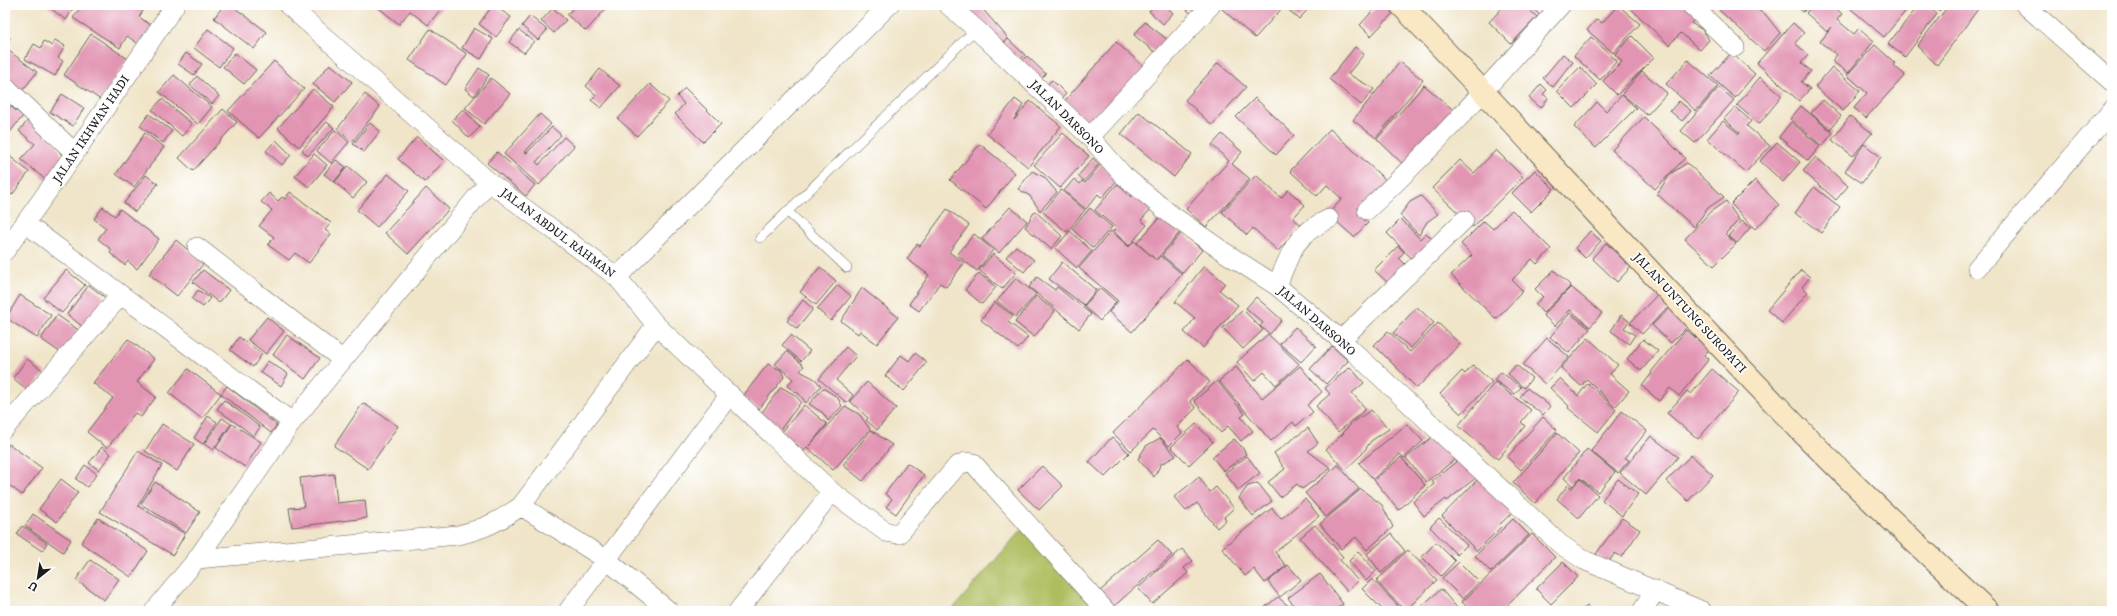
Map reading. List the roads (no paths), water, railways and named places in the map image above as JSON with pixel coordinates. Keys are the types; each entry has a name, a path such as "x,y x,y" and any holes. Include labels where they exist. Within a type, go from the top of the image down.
{"main road":[{"name":"JALAN UNTUNG SUROPATI","path":"1401,5 1484,91 1777,407 1834,465 1988,611"}],"street":[{"name":"JALAN IKHWAN HADI","path":"5,251 26,224 175,5"},
{"name":"JALAN ABDUL RAHMAN","path":"288,5 490,182 617,277 656,325 832,492 886,532 899,534 957,466 966,462 973,463 1106,611"},
{"path":"617,277 889,5"},
{"name":"JALAN DARSONO","path":"948,5 976,29 1090,137 1123,175 1170,214 1224,252 1277,286 1341,340 1560,544 1584,560 1702,611"},
{"path":"1090,137 1211,5"},
{"path":"1367,210 1404,176 1484,91 1561,5"},
{"path":"1691,5 1734,47"},
{"path":"2025,5 2112,82"},
{"path":"5,86 75,153"},
{"path":"1977,268 2112,110"},
{"path":"154,611 197,559 292,422 490,182"},
{"path":"1277,286 1293,246 1310,228 1329,218"},
{"path":"1341,340 1464,220"},
{"path":"26,224 292,422"},
{"path":"197,247 343,360"},
{"path":"5,428 121,295"},
{"path":"197,559 458,534 481,530 503,519 521,506 656,325"},
{"path":"568,611 730,394"},
{"path":"738,611 832,492"},
{"path":"521,506 607,560 669,611"},
{"path":"1642,611 1656,590"}],"lane":[{"path":"760,238 976,29"},
{"path":"787,211 847,268"}]}
